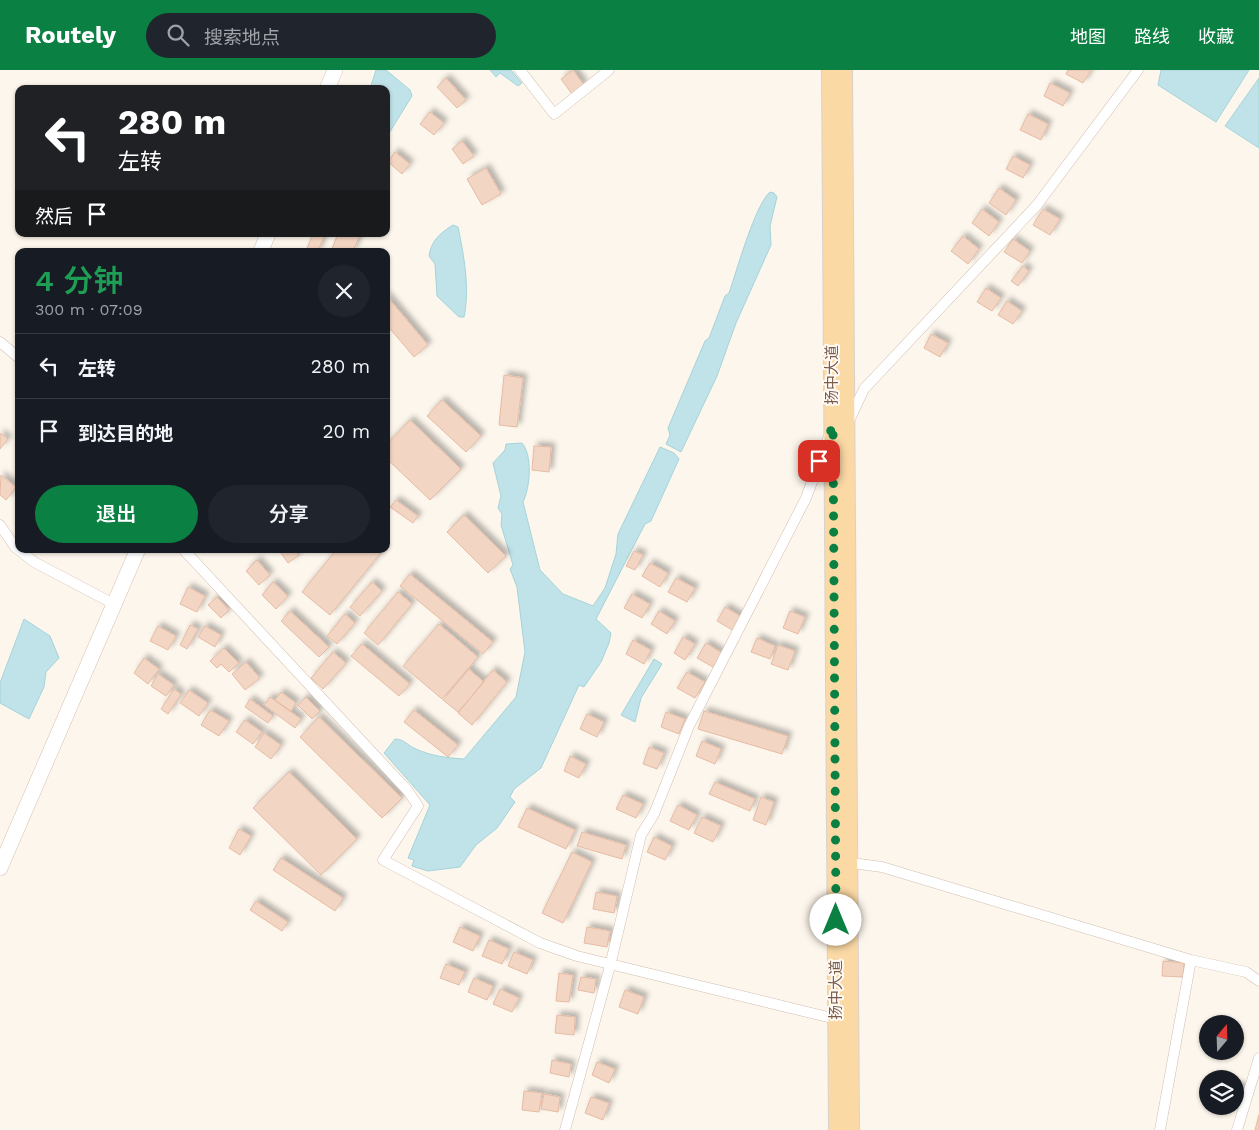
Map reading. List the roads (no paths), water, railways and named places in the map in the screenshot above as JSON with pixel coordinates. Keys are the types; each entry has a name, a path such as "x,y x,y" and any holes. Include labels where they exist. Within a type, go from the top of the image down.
{"main road":[{"path":"329,85 335,70"},
{"name":"扬中大道","path":"830,70 840,425"},
{"name":"扬中大道","path":"837,1130 843,1020 840,425 844,70"},
{"path":"0,868 136,553"},
{"name":"扬中大道","path":"843,1020 851,1130"}],"street":[{"path":"520,70 554,114 609,70"},
{"path":"565,1130 610,966 640,835 654,814 689,726 806,498 840,425 864,389 1036,205 1138,70"},
{"path":"0,342 15,355"},
{"path":"0,525 15,547"},
{"path":"23,553 34,562 114,604"},
{"path":"188,553 418,806 383,860 540,942 610,966 843,1020"},
{"path":"842,862 882,866 1191,960 1246,972 1259,981"},
{"path":"1160,1130 1191,960"},
{"path":"1237,1130 1259,1058"}],"water":[{"path":"376,70 386,70 410,90 412,96 390,132 390,85 371,85"},
{"path":"490,70 511,70 522,83 518,86 500,73 496,77"},
{"path":"1161,70 1249,70 1216,122 1158,85"},
{"path":"1259,78 1259,148 1225,126"},
{"path":"770,192 774,193 777,197 770,226 771,245 736,323 717,376 681,452 666,444 670,435 668,428 705,341 709,338 725,296 729,293 758,210"},
{"path":"453,225 458,227 466,272 466,306 464,317 459,317 437,296 435,264 429,256 437,238"},
{"path":"522,443 528,456 529,464 529,481 523,502 540,570 563,594 593,606 605,588 616,554 618,534 660,447 674,453 679,459 651,521 645,524 596,619 611,633 601,662 584,687 579,685 541,768 514,789 510,797 515,802 497,828 476,845 460,867 428,871 412,866 414,860 408,858 430,805 384,753 395,739 428,753 464,759 516,697 525,652 517,587 510,569 513,565 501,525 502,514 498,508 501,496 493,463 505,450 506,444"},
{"path":"24,619 50,636 59,658 46,672 44,687 29,719 0,703 0,683"},
{"path":"654,659 662,664 641,698 635,722 621,715"}]}
